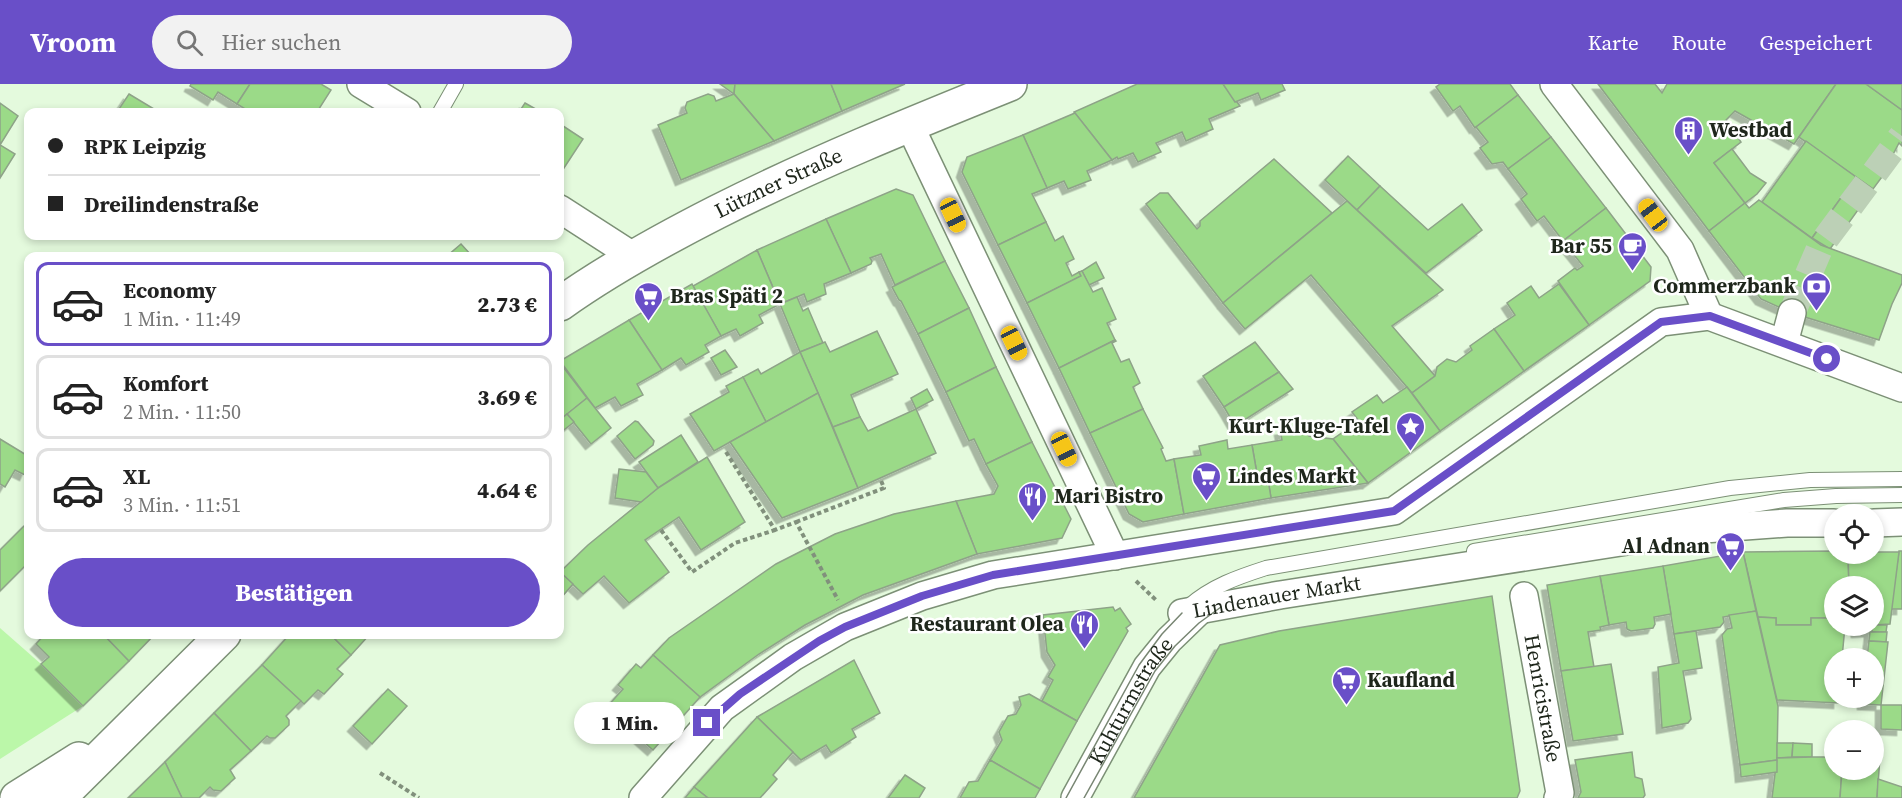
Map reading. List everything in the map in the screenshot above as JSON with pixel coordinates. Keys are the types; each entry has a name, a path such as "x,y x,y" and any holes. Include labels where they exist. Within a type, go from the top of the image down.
{"main road":[{"name":"Lützner Straße","path":"564,301 633,256 760,191 909,124 1010,84"},
{"path":"59,798 219,639"},
{"path":"17,798 139,721"}],"street":[{"path":"361,84 400,108"},
{"path":"1554,84 1680,250 1710,316"},
{"path":"909,124 1115,556"},
{"path":"564,212 633,256"},
{"path":"1784,343 1792,313"},
{"path":"643,798 722,708 793,657 851,624 922,596 993,575 1394,511 1661,322 1710,316 1902,388"},
{"path":"1884,522 1902,522"},
{"name":"Lindenauer Markt","path":"1201,610 1280,595 1704,528 1824,523"},
{"name":"Henricistraße","path":"1524,596 1560,793 1558,798"},
{"name":"Kuhturmstraße","path":"1075,798 1147,667 1169,640 1201,610"}],"lane":[{"path":"442,108 456,84"},
{"path":"1201,610 1212,590 1230,580 1266,568 1730,488 1810,480 1902,479"},
{"path":"1201,610 1277,585 1732,507 1797,499 1902,495"}],"path":[{"path":"726,452 775,530"},
{"path":"661,530 692,572 735,543 884,488 880,478"},
{"path":"796,522 851,624"},
{"name":"Lindenauer Markt","path":"1115,556 1132,578 1161,604 1201,610"},
{"path":"380,773 419,798"}],"green space":[{"path":"0,628 41,664 83,706 0,759"}],"building":[{"path":"191,84 250,84 237,104 218,92 213,100 190,86"},
{"path":"250,84 321,84 331,90 320,108 244,108 237,104"},
{"path":"720,84 735,84 734,94"},
{"path":"735,84 831,84 842,111 774,141 734,94"},
{"path":"831,84 905,84 842,111"},
{"path":"1137,84 1223,84 1240,106 1209,119 1213,129 1186,141 1182,132 1156,143 1161,152 1138,162 1133,153 1112,160 1074,112"},
{"path":"1223,84 1282,84 1285,90 1261,100 1258,93 1235,102"},
{"path":"1440,84 1510,84 1518,95 1475,128 1460,106 1453,111 1436,87"},
{"name":"Westbad","path":"1598,84 1655,84 1662,93 1667,84 1836,84 1794,144 1735,111 1726,120 1741,142 1714,163 1745,203 1709,231"},
{"path":"1836,84 1866,84 1902,110 1902,146 1899,143 1888,164 1890,166 1873,189 1799,137"},
{"path":"1866,84 1902,84 1902,110"},
{"path":"129,94 152,108 120,108"},
{"path":"708,94 714,96 716,101 734,94 774,141 681,180 658,125 687,113 685,108 687,102"},
{"path":"1518,95 1551,137 1508,169 1503,162 1492,164 1480,148 1488,142 1476,127"},
{"path":"0,103 18,116 0,145"},
{"path":"525,103 534,108 522,108"},
{"path":"1075,113 1112,160 1087,171 1091,180 1068,189 1064,181 1047,188 1023,135"},
{"path":"564,127 583,139 564,168"},
{"path":"1023,135 1047,188 1032,194 1046,222 998,245 962,172 967,157"},
{"path":"1551,137 1606,208 1563,241 1544,216 1537,221 1521,199 1527,194 1508,169"},
{"path":"1806,141 1856,177 1812,238 1762,202"},
{"path":"0,145 15,154 0,178"},
{"path":"1732,149 1750,173 1766,183 1745,203 1714,163"},
{"path":"1348,156 1380,186 1357,210 1325,180"},
{"path":"1274,159 1332,213 1223,303 1146,204 1160,193 1168,193 1197,229 1200,221"},
{"path":"1856,177 1873,189 1830,249 1812,238"},
{"path":"1380,186 1428,230 1462,204 1482,230 1426,273 1357,210"},
{"path":"896,189 913,195 945,261 895,285 881,254 870,258 871,264 851,273 826,219"},
{"path":"1759,200 1821,245 1902,275 1902,283 1879,340 1792,313 1761,299 1709,231 1745,203 1749,208"},
{"path":"1347,201 1443,290 1392,326 1435,376 1412,393 1311,275 1245,329 1223,303"},
{"path":"1606,208 1651,267 1650,281 1589,325 1558,281 1575,268 1577,270 1583,266 1563,241"},
{"path":"826,219 851,273 824,284 826,294 807,302 804,294 780,304 757,250"},
{"path":"1046,222 1055,241 1063,236 1074,259 1066,263 1072,276 1079,272 1081,276 1027,303 998,245"},
{"path":"461,244 468,252 452,252"},
{"path":"757,250 780,304 759,315 763,323 740,336 736,329 721,336 693,286"},
{"path":"945,261 969,308 918,334 892,287"},
{"path":"1096,262 1104,278 1089,285 1082,271"},
{"path":"1082,271 1093,292 1102,288 1116,319 1107,323 1115,340 1059,368 1027,303 1081,276 1079,272"},
{"path":"692,284 721,336 705,345 709,352 686,365 681,358 662,370 629,320"},
{"path":"1559,284 1589,325 1524,371 1494,329 1515,315 1507,303 1531,286 1539,298"},
{"path":"797,297 803,311 808,308 823,343 800,352 780,304"},
{"path":"969,308 996,367 946,392 918,334"},
{"path":"629,320 662,370 637,384 643,395 621,406 615,397 595,408 564,366 564,359"},
{"path":"1494,329 1524,371 1440,431 1412,393 1435,376 1437,367 1447,359 1456,362 1472,350 1470,346"},
{"path":"877,331 898,374 851,395 860,417 833,427 800,352 825,342 830,352"},
{"path":"1115,340 1112,343 1121,362 1129,359 1140,383 1133,387 1143,409 1090,433 1059,368"},
{"path":"1255,342 1279,372 1224,407 1203,376"},
{"path":"725,350 737,367 721,375 711,358"},
{"path":"800,352 818,393 766,422 743,377 758,369 761,374"},
{"path":"996,367 1032,442 986,464 974,439 969,441 946,392"},
{"path":"564,368 587,398 564,417"},
{"path":"1279,372 1293,389 1235,426 1224,407"},
{"path":"743,377 766,422 714,451 690,414 729,392 726,386"},
{"path":"1407,387 1440,431 1368,483 1333,439 1359,421 1352,412 1377,395 1383,403"},
{"path":"927,389 933,400 916,409 911,398"},
{"path":"818,393 858,488 782,518 730,442"},
{"path":"587,398 611,428 591,444 567,414"},
{"path":"916,409 936,453 858,488 833,427 860,417 868,431"},
{"path":"1143,409 1163,448 1161,449 1166,461 1174,459 1184,514 1143,522 1129,514 1090,433"},
{"path":"567,414 574,422 564,430 564,417"},
{"path":"635,421 654,441 653,445 635,459 617,436"},
{"path":"1307,425 1309,436 1333,439 1368,483 1271,498 1267,473 1257,474 1252,445 1282,440 1280,430"},
{"path":"681,435 698,462 658,488 639,462"},
{"path":"0,439 24,454 24,474 15,470 5,487 0,484"},
{"path":"1227,440 1228,449 1252,445 1257,474 1267,473 1271,498 1184,514 1174,459 1201,455 1199,446"},
{"path":"1032,442 1071,519 1062,538 977,554 956,501 994,494 998,486 986,464"},
{"path":"707,457 745,522 701,550 679,517 645,540 669,572 629,603 604,576 583,594 564,576 564,568 588,545 658,488"},
{"path":"619,469 646,472 658,488 641,502 615,498"},
{"path":"956,501 977,554 863,595 805,625 759,654 700,697 653,655 669,638 776,564 835,534 894,514"},
{"path":"24,526 24,567 0,591 0,550"},
{"path":"1824,551 1824,564 1848,564 1849,576 1824,576 1824,618 1811,618 1811,625 1776,625 1776,618 1758,617 1743,552"},
{"path":"1899,551 1902,551 1902,609 1891,609"},
{"path":"1743,552 1756,611 1723,617 1724,622 1720,627 1674,634 1663,566"},
{"path":"1884,552 1899,552 1890,624 1884,624 1884,576 1849,576 1848,564 1884,564"},
{"path":"1663,566 1671,614 1654,617 1653,628 1631,631 1627,629 1626,622 1609,625 1600,576"},
{"path":"564,576 573,584 564,594"},
{"path":"1600,576 1609,625 1600,627 1601,630 1588,632 1594,667 1561,671 1547,585"},
{"name":"Kaufland","path":"1492,596 1520,791 1517,798 1134,798 1220,645 1279,631"},
{"path":"1113,607 1115,611 1120,608 1131,624 1126,628 1128,631 1077,721 1042,701 1053,680 1048,677 1055,665 1047,652 1043,615"},
{"path":"1756,611 1778,706 1777,760 1740,765 1722,635 1727,629 1732,628 1729,615"},
{"path":"1758,617 1776,618 1776,625 1811,625 1811,618 1824,618 1824,636 1844,636 1843,648 1824,648 1824,702 1777,700"},
{"path":"1696,631 1702,668 1683,671 1691,719 1688,723 1662,728 1658,667 1679,663 1674,634"},
{"path":"1884,632 1887,632 1886,642 1869,641 1870,636 1884,636"},
{"path":"40,639 108,639 129,661 83,706 41,664 49,657 36,644"},
{"path":"108,639 150,639 129,661"},
{"path":"285,639 335,639 351,655 337,669 343,674 324,694 318,690 304,704 262,665"},
{"path":"335,639 365,639 351,655"},
{"path":"1869,641 1888,642 1884,678 1884,648 1868,648"},
{"path":"653,655 700,697 653,750 606,708 623,689 618,685 636,664 641,668"},
{"path":"854,660 880,713 852,729 856,737 831,753 826,745 801,760 757,717"},
{"path":"1611,664 1623,734 1573,741 1561,671"},
{"path":"262,665 301,701 286,716 289,725 275,738 267,736 251,751 214,713"},
{"path":"388,689 407,706 372,744 353,726"},
{"path":"1029,694 1077,721 1040,789 990,760 1002,740 999,732 1008,716 1016,714 1021,705 1019,697"},
{"path":"1884,705 1902,705 1902,730 1884,729 1884,720 1881,720 1881,708 1884,708"},
{"path":"214,713 251,751 230,770 235,778 221,791 210,787 199,798 182,798 165,762"},
{"path":"757,717 793,752 773,775 777,779 760,798 708,798 694,787"},
{"path":"1777,743 1793,743 1792,757 1777,758"},
{"path":"1793,743 1812,744 1812,757 1792,757"},
{"path":"1632,752 1635,777 1642,779 1645,795 1643,798 1578,798 1581,792 1575,760"},
{"path":"1824,757 1824,780 1841,780 1840,798 1772,798 1777,758"},
{"path":"990,760 1040,789 1035,798 960,798 969,782 978,781"},
{"path":"1777,760 1777,772 1741,777 1740,765"},
{"path":"165,762 182,798 128,798"},
{"path":"905,775 925,788 919,798 888,798"},
{"path":"1841,780 1878,780 1877,798 1840,798"},
{"path":"1878,780 1902,787 1902,798 1877,798"},
{"path":"694,787 708,798 685,798"}],"tunnel":[{"path":"1792,313 1821,245 1902,136"}],"tram line":[{"path":"1084,798 1155,671 1175,646 1199,623 1221,607"},
{"path":"1066,798 1139,665 1162,634 1182,613"}],"place":[{"name":"Westbad","path":"1688,156"},
{"name":"Bar 55","path":"1633,272"},
{"name":"Commerzbank","path":"1817,312"},
{"name":"Bras Späti 2","path":"649,322"},
{"name":"Kurt-Kluge-Tafel","path":"1410,452"},
{"name":"Lindes Markt","path":"1207,502"},
{"name":"Mari Bistro","path":"1033,522"},
{"name":"Al Adnan","path":"1731,572"},
{"name":"Restaurant Olea","path":"1085,650"},
{"name":"Kaufland","path":"1346,706"}],"route":[{"path":"707,723 740,694 819,641 885,609 922,596 993,575 1394,511 1661,322 1710,316 1827,359"}]}
